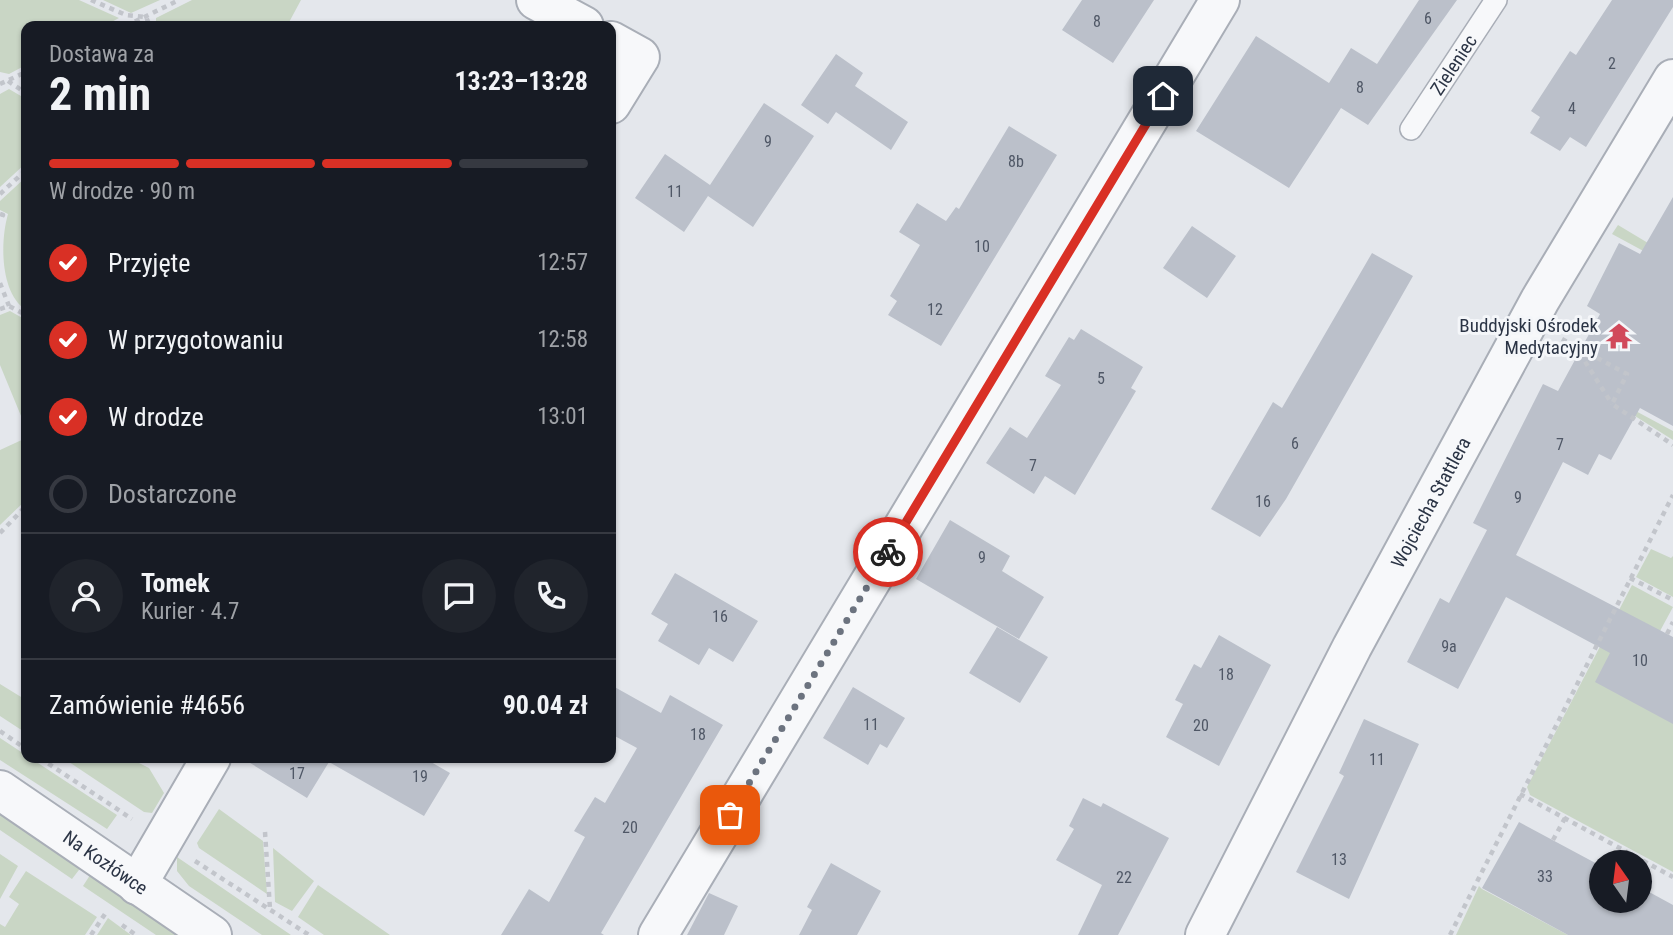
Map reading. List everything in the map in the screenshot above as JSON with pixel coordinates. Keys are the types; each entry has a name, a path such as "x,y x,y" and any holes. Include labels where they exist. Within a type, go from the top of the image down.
{"street":[{"path":"536,0 575,21"},
{"path":"658,935 1220,0"},
{"path":"616,44 640,57 616,96"},
{"name":"Wojciecha Stattlera","path":"1205,935 1352,647 1529,321 1673,79"},
{"path":"136,885 208,763"},
{"name":"Na Kozłówce","path":"0,790 212,935"}],"lane":[{"name":"Zieleniec","path":"1410,129 1496,0"}],"path":[{"path":"91,0 126,16 146,17"},
{"path":"137,21 177,1"},
{"path":"146,17 148,21"},
{"path":"0,84 21,74"},
{"path":"8,81 21,90"},
{"path":"0,194 21,175"},
{"path":"0,214 3,215 0,220"},
{"path":"0,283 9,306 21,312"},
{"path":"0,309 9,306"},
{"path":"1529,321 1627,373 1612,404"},
{"path":"1588,353 1584,360 1612,404 1673,445"},
{"path":"1451,935 1520,793 1673,495"},
{"path":"0,533 21,511"},
{"path":"1630,578 1673,600"},
{"path":"1667,634 1673,622"},
{"path":"0,731 21,746"},
{"path":"1520,793 1623,850"},
{"path":"1553,840 1565,818"},
{"path":"265,832 270,910"},
{"path":"1652,866 1673,877"},
{"path":"90,935 105,914"}],"green space":[{"path":"0,0 79,0 119,18 113,21 21,21 21,68 9,74 0,72"},
{"path":"103,0 160,0 131,13"},
{"path":"192,0 301,0 290,21 156,21 156,18"},
{"path":"9,89 21,96 21,168 0,187 0,94"},
{"path":"21,182 21,306 11,292 4,266 5,225 8,214 0,210 0,201"},
{"path":"1618,225 1673,258 1673,267 1612,234"},
{"path":"10,311 21,317 21,416 0,365 0,315"},
{"path":"1617,401 1673,431 1673,440 1616,404"},
{"path":"21,440 21,505 0,525 0,450"},
{"path":"1651,549 1671,558 1673,556 1673,597 1636,577"},
{"path":"1632,585 1673,607 1660,631 1673,724 1673,872 1652,861 1652,850 1632,850 1530,795 1527,787"},
{"path":"0,684 21,697 21,730 0,716"},
{"path":"0,738 21,752 21,763 38,763 117,815 107,829 0,760"},
{"path":"70,763 139,763 149,768 164,793 152,813 144,812"},
{"path":"219,809 263,841 267,894 199,848 197,843"},
{"path":"0,810 82,866 72,879 0,830"},
{"path":"273,848 314,881 292,911 275,902"},
{"path":"0,854 18,866 0,899"},
{"path":"177,857 291,935 262,935 189,886 177,871"},
{"path":"26,871 97,917 85,935 0,935 0,924 5,927 19,904 9,897"},
{"path":"92,872 182,935 156,935 83,886"},
{"path":"318,885 390,935 324,935 298,917"},
{"path":"1479,886 1482,889 1568,935 1456,935"},
{"path":"108,918 131,935 97,935"}],"building":[{"path":"1082,0 1154,0 1113,63 1062,30"},
{"path":"1419,0 1457,0 1368,125 1341,108 1289,188 1196,131 1256,36 1329,83 1351,48 1377,64"},
{"path":"1612,0 1673,0 1673,7 1586,147 1570,137 1560,151 1530,133 1540,117 1531,111 1570,51 1576,55"},
{"path":"836,54 863,73 855,86 908,122 891,150 836,112 828,124 801,105"},
{"path":"764,103 814,136 753,227 708,196 684,232 635,198 665,154 710,185"},
{"path":"1009,126 1057,155 941,346 888,315 897,301 890,296 920,245 899,232 917,203 946,221 956,207 959,209"},
{"path":"1673,197 1673,426 1640,408 1611,460 1599,454 1588,475 1563,462 1516,555 1673,637 1673,724 1595,682 1610,653 1506,597 1458,689 1407,662 1440,598 1449,603 1487,530 1473,523 1543,384 1558,391 1600,314 1587,306 1619,243 1640,254"},
{"path":"1192,226 1236,256 1207,298 1163,268"},
{"path":"1372,253 1413,276 1286,499 1260,537 1211,509 1273,402 1282,408"},
{"path":"1081,329 1143,367 1131,388 1136,391 1075,495 1045,476 1034,494 986,463 1010,427 1027,438 1061,385 1045,376 1069,337 1074,340"},
{"path":"950,520 1010,556 1002,571 1044,597 1019,639 916,579"},
{"path":"675,573 758,621 733,662 709,648 699,665 658,641 668,624 651,614"},
{"path":"997,627 1048,657 1020,703 969,673"},
{"path":"1219,635 1271,665 1219,766 1166,737 1183,704 1175,700 1194,664 1201,668"},
{"path":"853,687 905,718 887,748 880,744 868,765 823,738"},
{"path":"616,688 661,713 670,695 723,725 601,933 604,935 501,935 529,889 549,902 585,837 574,831 595,797 605,803 637,748 616,737"},
{"path":"1364,719 1419,744 1349,899 1296,872 1344,776 1339,773"},
{"path":"250,763 328,763 307,798"},
{"path":"331,763 433,763 450,773 424,816"},
{"path":"1083,798 1101,807 1103,803 1169,838 1118,935 1078,935 1102,885 1056,860 1074,829 1069,826"},
{"path":"1519,822 1589,860 1589,914 1652,914 1652,894 1673,905 1673,935 1568,935 1482,888"},
{"path":"831,863 881,891 857,935 799,935 812,910 807,907"},
{"path":"709,893 738,906 724,935 687,935"}],"way so far":[{"path":"730,815 888,552"}],"place":[{"name":"Buddyjski Ośrodek Medytacyjny","path":"1619,336"}],"route":[{"path":"888,552 1163,96"}]}
